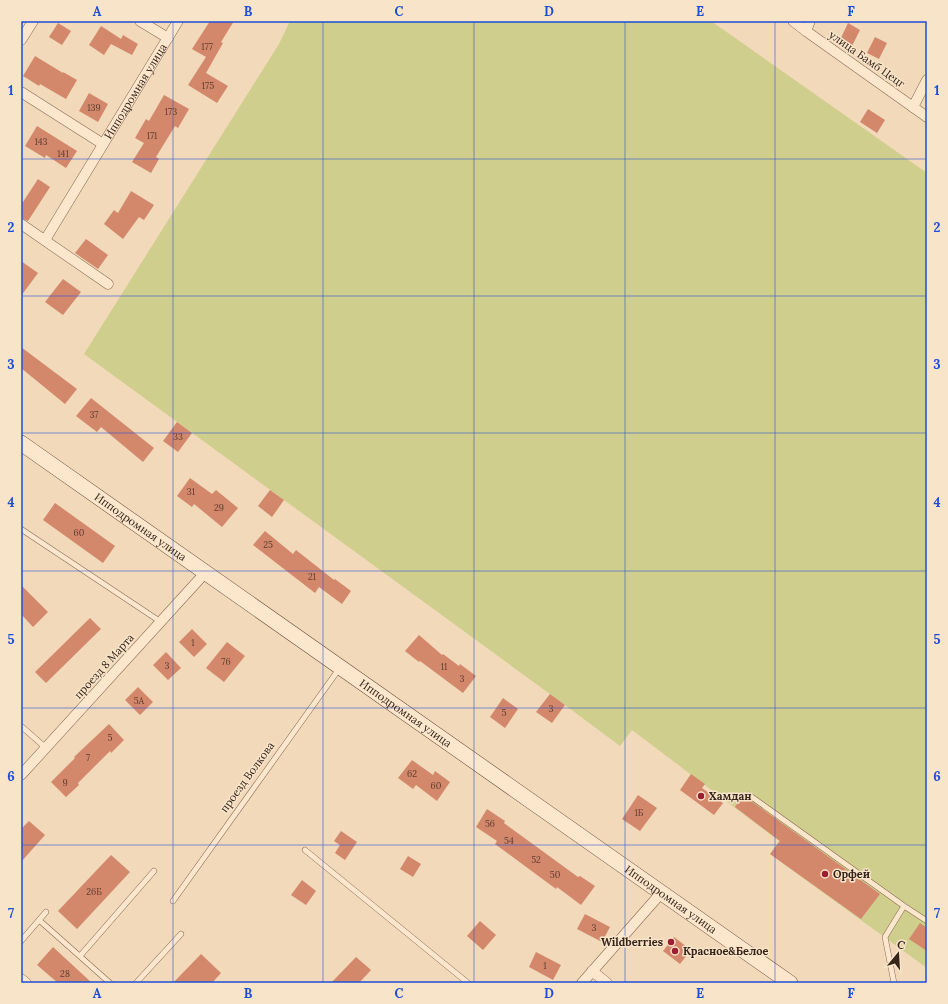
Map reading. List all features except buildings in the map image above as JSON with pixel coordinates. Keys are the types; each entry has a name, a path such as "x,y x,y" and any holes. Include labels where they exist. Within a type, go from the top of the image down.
{"main road":[{"name":"Ипподромная улица","path":"21,443 790,983"}],"street":[{"path":"21,40 33,21"},
{"name":"Ипподромная улица","path":"140,21 168,38"},
{"name":"Ипподромная улица","path":"45,240 178,21"},
{"name":"улица Бамб Цецг","path":"793,21 927,117"},
{"path":"806,31 810,21"},
{"path":"913,107 927,80"},
{"name":"Ипподромная улица","path":"21,92 103,144"},
{"path":"21,224 108,284"},
{"name":"проезд 8 Марта","path":"21,775 205,573"},
{"path":"582,983 662,892"},
{"path":"592,971 607,983"},
{"path":"21,979 26,983"}],"lane":[{"path":"21,529 161,622"},
{"name":"проезд Волкова","path":"173,901 340,668"},
{"path":"21,726 46,748"},
{"path":"749,795 927,921"},
{"path":"305,850 468,983"},
{"path":"80,956 154,871"},
{"path":"894,983 885,937 904,906"},
{"path":"21,941 46,912"},
{"path":"39,920 110,983"},
{"path":"136,983 181,934"}],"shaded area":[{"path":"290,21 711,21 927,173 927,968 770,854 779,841 632,730 620,746 84,354 279,44"}],"place":[{"name":"Хамдан","path":"701,796"},
{"name":"Орфей","path":"825,874"},
{"name":"Wildberries","path":"671,942"},
{"name":"Красное&Белое","path":"675,951"}]}
